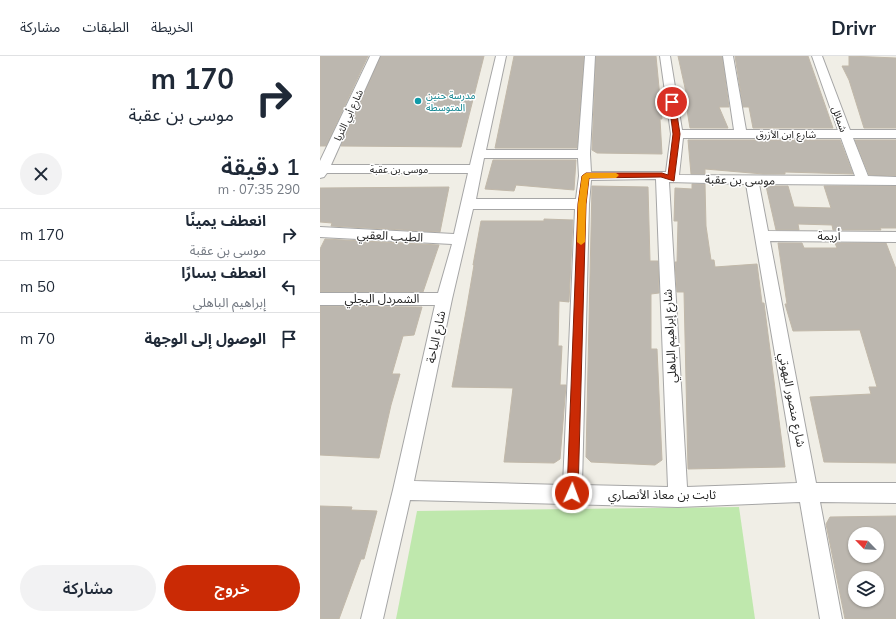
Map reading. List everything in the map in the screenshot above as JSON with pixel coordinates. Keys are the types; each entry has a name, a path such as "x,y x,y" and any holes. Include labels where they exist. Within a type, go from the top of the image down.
{"street":[{"name":"شارع أبي الثريا","path":"321,171 375,56"},
{"name":"شارع الباحة","path":"372,619 403,490 444,299 460,239 501,56"},
{"path":"572,493 582,204 586,176 584,154 590,56"},
{"name":"شارع إبراهيم الباهلي","path":"665,56 676,134 667,177 678,497"},
{"path":"728,56 741,134"},
{"name":"شمائل","path":"817,56 862,181"},
{"name":"شارع ابن الأزرق","path":"676,134 896,134"},
{"name":"موسى بن عقبة","path":"321,171 584,154"},
{"name":"موسى بن عقبة","path":"586,176 752,180 896,181"},
{"name":"شارع منصور البهوتي","path":"752,180 831,619"},
{"path":"467,204 582,204"},
{"name":"الطيب العقبي","path":"320,232 460,239"},
{"name":"أريمة","path":"762,236 896,237"},
{"name":"الشمردل البجلي","path":"320,299 444,299"},
{"name":"ثابت بن معاذ الأنصاري","path":"403,490 572,493 678,497 809,492 896,493"}],"green space":[{"path":"739,507 755,619 396,619 417,511"}],"building":[{"path":"320,56 368,56 326,146 320,146"},
{"name":"مدرسة حنين المتوسطة","path":"381,56 484,56 461,147 341,146"},
{"path":"514,56 584,56 577,148 495,148"},
{"path":"596,56 656,56 662,119 660,119 662,154 597,153 592,150"},
{"path":"678,56 722,56 729,107 719,107 728,128 690,128 687,110 687,97"},
{"path":"735,56 808,56 833,128 753,128 749,107 743,107"},
{"path":"849,56 896,58 896,128 864,128 849,80 842,66 849,66"},
{"path":"688,140 840,140 853,174 785,172 785,174 763,174 705,169 705,174 691,174"},
{"path":"855,140 896,140 896,176 869,175"},
{"path":"493,160 576,160 574,190 516,185 514,191 485,189"},
{"path":"692,184 705,184 706,226 711,260 714,260 715,267 757,264 762,303 764,303 785,467 688,469 684,292 677,292 675,262 677,262 678,221 674,221 675,188 692,189"},
{"path":"592,186 648,187 650,261 658,261 659,293 651,294 651,349 657,349 662,460 655,465 591,462 586,457"},
{"path":"766,186 788,186 794,207 831,208 824,186 896,186 896,228 880,228 881,230 833,230 832,225 798,224 799,230 776,230"},
{"path":"449,187 440,232 331,226 332,223 320,222 320,188"},
{"path":"544,219 573,220 569,302 559,301 558,346 562,346 560,385 566,385 560,459 554,463 504,462 513,388 452,387 481,221 544,221"},
{"path":"325,239 439,245 423,292 320,292 320,249"},
{"path":"778,243 802,243 804,248 837,248 835,243 886,243 896,269 896,463 824,462 810,397 871,394 869,387 877,387 860,330 793,331 785,304 787,304"},
{"path":"320,306 422,307 414,335 403,336 392,374 400,374 391,405 379,458 320,455"},
{"path":"320,506 352,507 351,510 377,511 364,559 361,559 339,619 320,619"},
{"path":"896,516 896,619 845,619 826,524 830,517"}],"slow traffic":[{"path":"581,242 582,204 586,176 616,175"}],"place":[{"name":"مدرسة حنين المتوسطة","path":"418,101"}],"route":[{"path":"572,493 582,204 586,176 662,175 672,179 676,134 672,102"}]}
